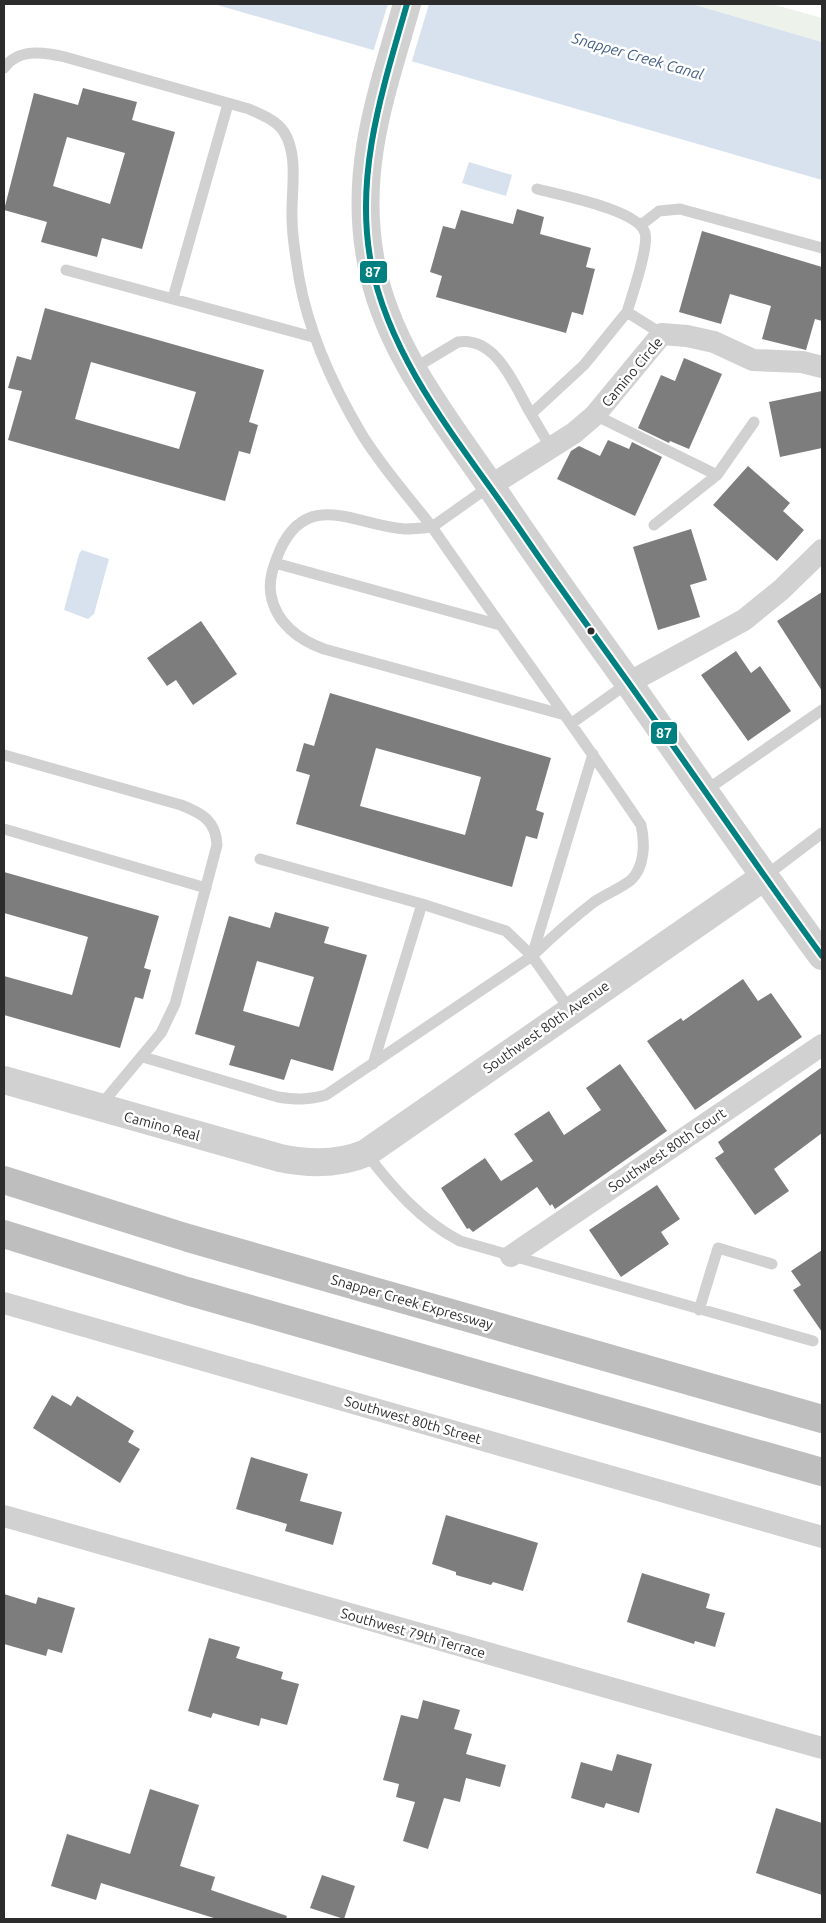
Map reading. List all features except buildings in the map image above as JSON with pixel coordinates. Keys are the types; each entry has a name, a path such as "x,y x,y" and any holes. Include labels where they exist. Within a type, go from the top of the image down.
{"highway":[{"name":"Snapper Creek Expressway","path":"4,1180 197,1240 822,1419"},
{"path":"4,1234 196,1294 822,1472"}],"street":[{"path":"407,4 368,152 364,185 366,231 371,263 381,302 395,336 413,369 535,553 703,792 822,956"},
{"name":"Camino Circle","path":"490,486 551,448 595,415 662,334 687,336 714,342 753,360 802,362 822,367"},
{"path":"628,683 744,620 781,590 822,550"},
{"name":"Southwest 80th Avenue","path":"323,1163 355,1158 366,1152 764,877"},
{"name":"Southwest 80th Court","path":"512,1256 822,1045"},
{"name":"Camino Real","path":"4,1080 280,1158 323,1163"},
{"name":"Southwest 80th Street","path":"4,1305 822,1537"},
{"name":"Southwest 79th Terrace","path":"4,1516 822,1748"}],"lane":[{"path":"4,68 22,54 49,53 266,116 283,131 289,143 292,156 292,219 305,308 313,337 362,434 432,527 593,754 641,825 644,838 639,866 631,880 595,902 557,932 532,956 326,1095 310,1100 296,1100 262,1093 143,1057"},
{"path":"173,298 228,104"},
{"path":"531,414 584,365 627,312 646,242 646,233 641,225 627,215 537,189"},
{"path":"641,225 659,211 680,209 822,248"},
{"path":"66,270 313,337"},
{"path":"627,312 662,334"},
{"path":"413,369 458,342 465,341 482,345 489,349 501,364 551,448"},
{"path":"595,415 717,475"},
{"path":"654,525 717,475 754,422"},
{"path":"490,486 432,527 404,529 345,516 318,516 304,520 287,537 275,563 270,580 272,602 279,618 308,643 568,719 628,683"},
{"path":"275,563 500,625"},
{"path":"703,792 822,710"},
{"path":"532,956 593,754"},
{"path":"4,755 181,805 206,817 217,834 217,845 175,1004 161,1032 143,1057 98,1108"},
{"path":"4,830 206,888"},
{"path":"764,877 822,833"},
{"path":"260,859 422,904 506,930 532,956 570,1010"},
{"path":"373,1064 422,904"},
{"path":"366,1152 405,1199 434,1227 460,1241 813,1341"},
{"path":"699,1310 718,1248 772,1264"}],"shaded area":[{"path":"692,4 772,4 822,18 822,42"}],"water":[{"name":"Snapper Creek Canal","path":"214,4 692,4 822,42 822,180"},
{"path":"469,162 512,175 506,196 462,183"},
{"path":"82,550 109,559 94,614 88,619 64,610 79,554"}],"pier":[{"path":"388,4 429,4 411,64 373,52"}],"transit line":[{"name":"87","path":"407,4 381,99 369,164 366,197 371,263 381,300 395,337 433,405 455,438 822,956"}]}
